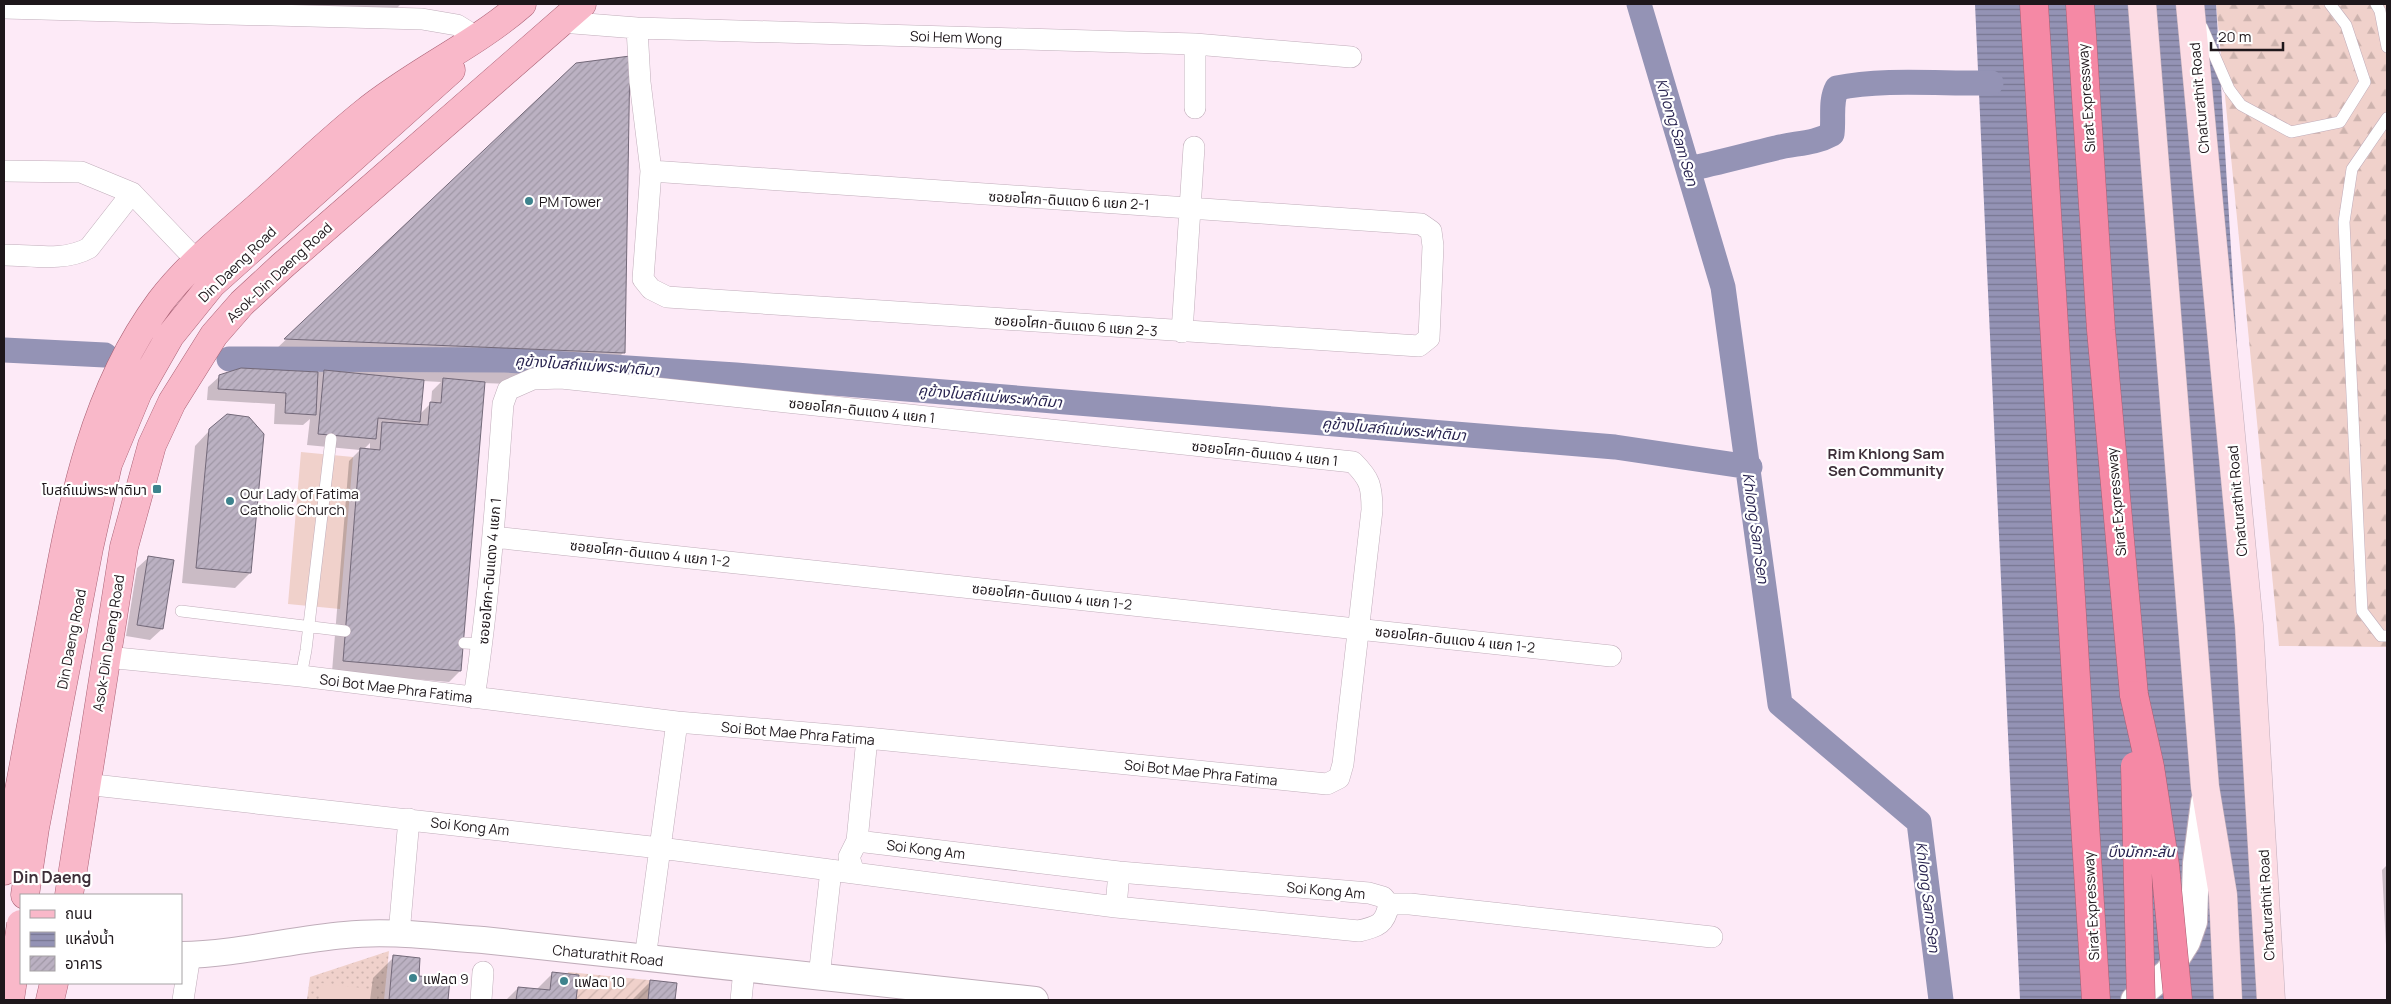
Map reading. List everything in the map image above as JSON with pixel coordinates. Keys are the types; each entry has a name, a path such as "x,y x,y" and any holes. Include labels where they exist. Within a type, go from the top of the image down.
{"highway":[{"name":"Sirat Expressway","path":"2034,4 2096,1000"},
{"name":"Sirat Expressway","path":"2080,4 2101,330 2134,695 2141,1000"},
{"path":"2134,695 2150,767 2165,865 2178,1000"},
{"path":"2088,1000 2094,945"}],"main road":[{"path":"4,871 66,538 86,458 102,407 127,356 160,302 197,261 364,112 401,85 483,37 522,4"},
{"name":"Asok-Din Daeng Road","path":"69,894 85,784 124,547 152,445 172,402 214,335 242,303 582,4"},
{"path":"2142,4 2205,788 2223,895 2228,1000"},
{"name":"Chaturathit Road","path":"2190,4 2249,625 2271,1000"},
{"name":"Din Daeng Road","path":"25,894 34,828 89,548 108,464 138,392 170,336 212,284 483,37"},
{"path":"10,1000 20,931"},
{"path":"50,1000 54,984"}],"street":[{"path":"4,8 422,19 457,25 483,37"},
{"name":"Soi Hem Wong","path":"561,22 637,28 1195,44 1351,57"},
{"path":"637,28 640,82 651,171"},
{"path":"1195,44 1195,108"},
{"path":"1182,332 1194,147"},
{"path":"4,171 81,172 132,193 197,261"},
{"name":"ซอยอโศก-ดินแดง 6 แยก 2-1","path":"651,171 1421,224 1431,231 1433,246 1431,285"},
{"name":"ซอยอโศก-ดินแดง 6 แยก 2-3","path":"651,171 643,278 651,289 667,297 1419,346 1429,338 1431,285"},
{"path":"4,255 64,256 79,254 89,248 132,193"},
{"name":"ซอยอโศก-ดินแดง 4 แยก 1","path":"474,698 473,644 493,537 503,404 508,390 533,379 560,378 1353,462 1366,475 1372,490 1372,510 1357,628"},
{"name":"ซอยอโศก-ดินแดง 4 แยก 1-2","path":"493,537 1612,656"},
{"name":"Soi Bot Mae Phra Fatima","path":"106,657 301,676 677,722 867,738 1327,784 1339,778 1343,764 1357,628"},
{"path":"644,959 677,722"},
{"path":"854,873 849,858 857,841 867,738"},
{"name":"Soi Kong Am","path":"85,784 660,848 1116,907 1360,931 1376,927 1386,918 1389,904 1383,897 1368,893 1119,872 857,841"},
{"path":"2134,1000 2168,972 2188,942 2194,922 2196,863 2205,788"},
{"path":"399,934 409,819"},
{"path":"819,977 831,870"},
{"path":"1116,907 1119,872"},
{"path":"1389,904 1410,904 1712,937"},
{"name":"Chaturathit Road","path":"186,955 347,935 399,934 483,940 744,970 1035,1000"},
{"path":"4,948 20,950"},
{"path":"182,1000 186,955"},
{"path":"741,1000 744,970"},
{"path":"481,1000 484,972"}],"lane":[{"path":"2190,4 2230,89 2241,105 2291,132 2340,122 2365,82 2346,25 2330,4"},
{"path":"2376,4 2380,11 2387,47"},
{"path":"2387,118 2352,170 2344,222 2362,610 2380,636 2387,636"},
{"path":"301,676 331,439"},
{"path":"181,611 345,631"}],"green space":[{"path":"2216,4 2387,4 2387,647 2279,646"},
{"path":"301,452 353,457 340,609 288,604"},
{"path":"389,951 384,1000 307,1000 310,977"},
{"path":"568,972 658,981 656,1000 565,1000"},
{"path":"321,983 378,990 377,1000 320,1000"}],"water":[{"name":"บึงมักกะสัน","path":"1975,4 2216,4 2277,1000 2020,1000"}],"building":[{"name":"PM Tower","path":"630,56 625,353 284,339 576,63"},
{"path":"241,368 318,372 316,415 285,413 286,393 218,389 219,375"},
{"path":"324,370 424,380 420,422 378,418 376,439 318,434"},
{"path":"443,378 485,382 461,671 343,661 360,448 380,450 382,422 428,425 430,402 441,403"},
{"name":"Our Lady of Fatima Catholic Church","path":"227,414 249,417 264,434 251,573 196,568 209,429"},
{"path":"148,556 174,560 163,629 137,625"},
{"name":"แฟลต 9","path":"393,955 420,958 419,976 450,979 448,1000 389,1000"},
{"name":"แฟลต 10","path":"552,972 579,975 576,1000 516,1000 518,987 550,990"},
{"path":"650,980 677,983 675,1000 648,1000"}],"waterway":[{"name":"Khlong Sam Sen","path":"1639,4 1723,287 1780,704 1919,822 1941,1000"},
{"path":"1688,169 1783,146 1811,142 1832,134 1833,104 1837,88 1893,82 1991,83"},
{"name":"คูข้างโบสถ์แม่พระฟาติมา","path":"4,350 105,355"},
{"name":"คูข้างโบสถ์แม่พระฟาติมา","path":"229,359 505,360 736,375 1615,447 1750,467"}],"place":[{"name":"PM Tower","path":"529,201"},
{"name":"โบสถ์แม่พระฟาติมา","path":"157,489"},
{"name":"Our Lady of Fatima Catholic Church","path":"230,501"},
{"name":"แฟลต 9","path":"413,978"},
{"name":"แฟลต 10","path":"564,981"}],"district":[{"name":"Rim Khlong Sam Sen Community","path":"1886,462"},
{"name":"Din Daeng","path":"52,877"}]}
